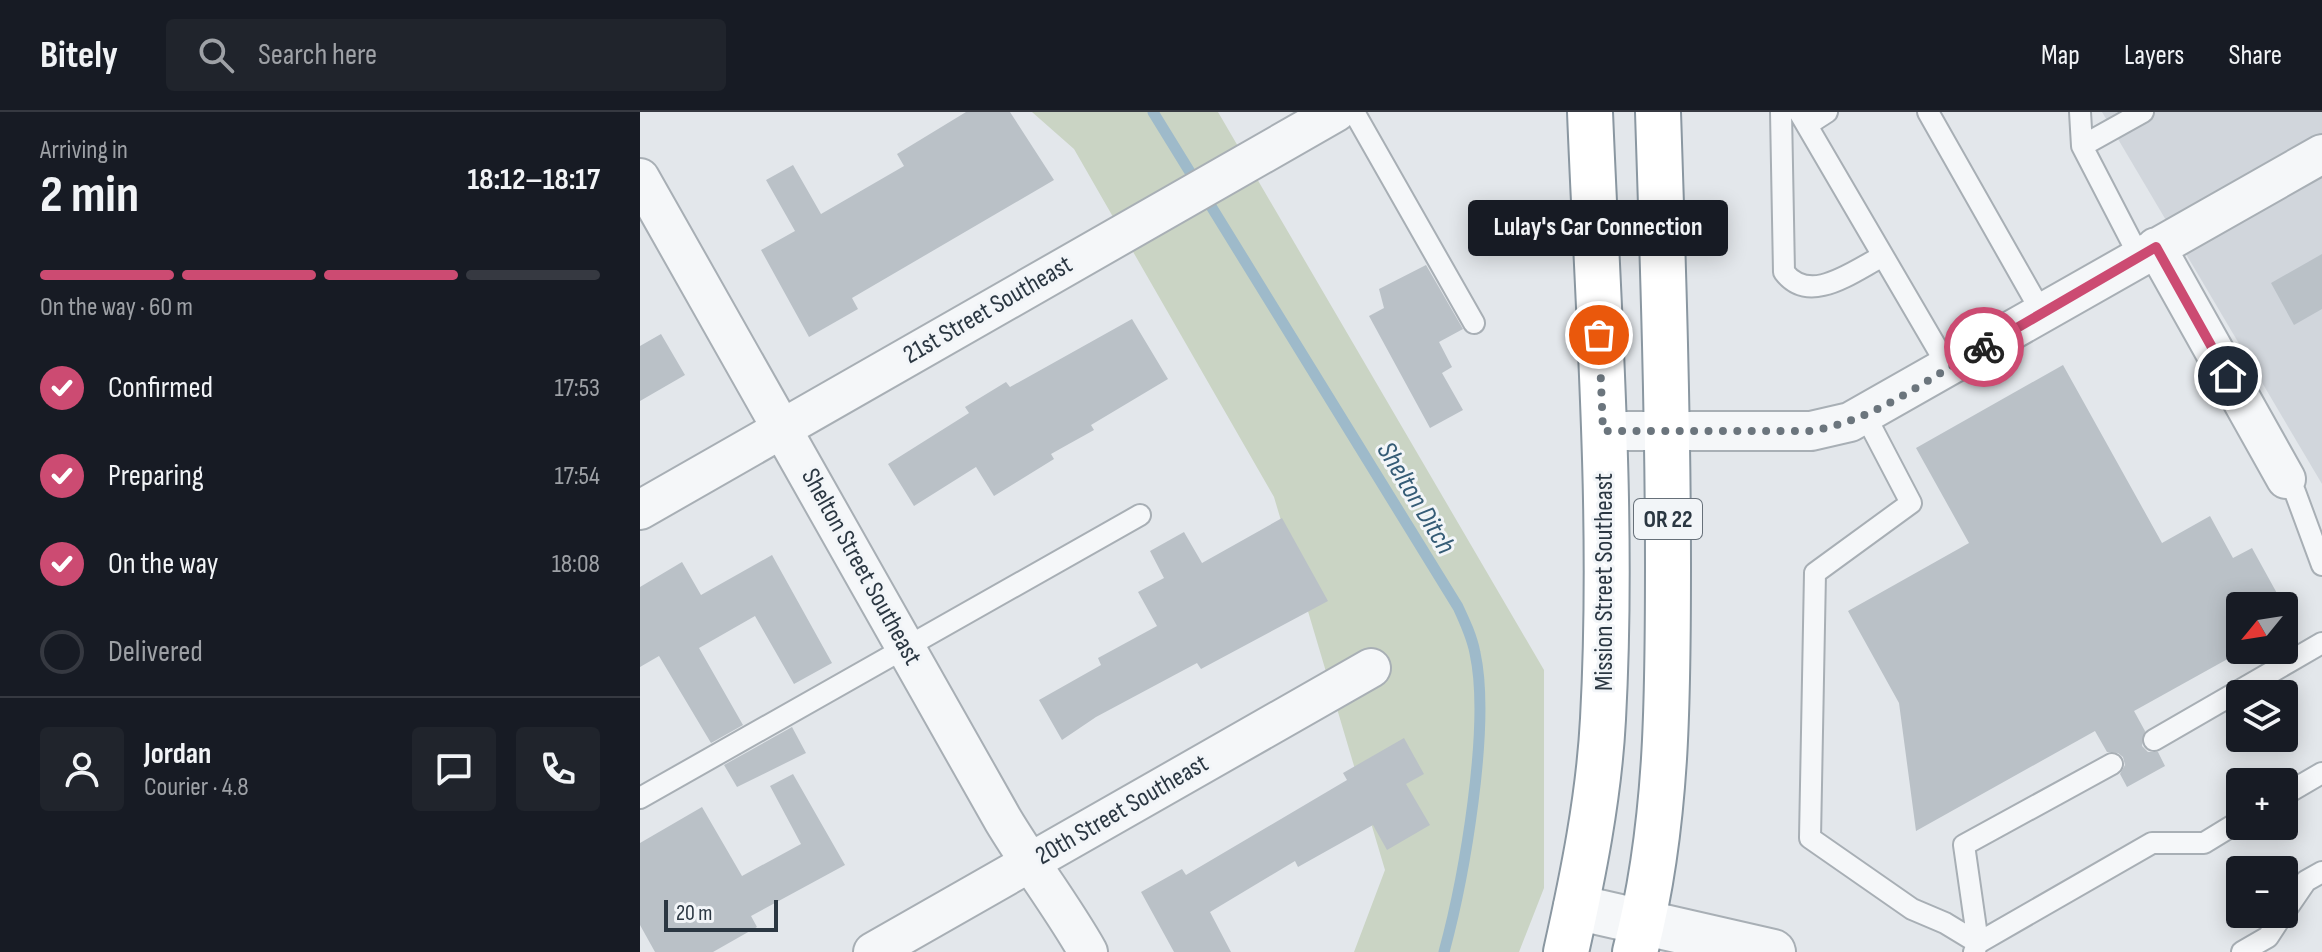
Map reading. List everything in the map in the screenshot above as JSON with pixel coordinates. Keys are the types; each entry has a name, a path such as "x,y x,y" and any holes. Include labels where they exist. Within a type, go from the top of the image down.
{"highway":[{"name":"Mission Street Southeast","path":"1566,952 1584,871 1603,720 1603,431 1590,112"},
{"name":"OR 22","path":"1638,938 1666,733 1668,431 1658,112"}],"street":[{"name":"21st Street Southeast","path":"640,510 1336,112"},
{"path":"1603,431 1811,431 1841,425 1865,415 2322,154"},
{"name":"Shelton Street Southeast","path":"640,178 1029,864 1057,898 1088,952"},
{"path":"2148,251 2286,479"},
{"name":"20th Street Southeast","path":"873,952 1371,668"},
{"path":"1576,907 1638,938 1773,952"}],"lane":[{"path":"1354,112 1474,323"},
{"path":"1781,112 1784,272 1793,284 1807,289 1822,286 1883,256"},
{"path":"1827,112 1803,119 1948,367"},
{"path":"1928,112 2042,313"},
{"path":"2080,112 2084,151 2148,251"},
{"path":"2084,151 2143,112"},
{"path":"1865,415 1911,503 1815,573 1810,838 1912,909 1945,923 1976,948"},
{"path":"2286,479 2295,492 2321,557"},
{"path":"640,798 904,645 1140,515"},
{"path":"2154,740 2322,643"},
{"path":"1976,948 1964,845 2112,764"},
{"path":"2298,787 2322,773"},
{"path":"1976,948 2152,843 2204,843 2226,830"},
{"path":"2298,896 2314,876"},
{"path":"2242,952 2268,937 2274,928"}],"shaded area":[{"path":"2102,112 2322,112 2322,484"}],"green space":[{"path":"1032,112 1218,112 1544,670 1544,888 1519,952 1354,952 1385,870 1274,497 1074,149"}],"building":[{"path":"966,112 1010,112 1054,180 852,298 858,309 809,337 761,250 795,231 766,180 793,165 821,214 904,166 897,154"},
{"path":"2322,254 2322,309 2294,325 2271,283"},
{"path":"1426,265 1463,329 1439,342 1452,367 1442,373 1463,410 1430,428 1369,316 1384,308 1379,289"},
{"path":"1132,319 1168,379 1091,425 1094,430 1051,454 1054,459 994,496 976,467 914,506 888,464 969,413 965,407 1006,382 1010,387"},
{"path":"661,334 685,375 640,401 640,346"},
{"path":"2063,365 2162,543 2210,516 2233,558 2252,548 2276,592 2226,592 2226,660 2134,711 2145,731 2142,746 2148,752 2158,752 2165,766 2127,787 2120,774 2125,765 2123,757 2107,752 2095,731 1916,831 1899,703 1848,611 1969,543 1916,448"},
{"path":"1282,518 1328,601 1201,669 1197,663 1096,717 1062,740 1039,700 1101,665 1098,658 1157,626 1138,592 1164,578 1150,551 1184,532 1202,563"},
{"path":"772,555 832,663 794,684 755,616 699,648 743,725 711,743 659,656 640,667 640,587 682,562 701,595"},
{"path":"792,727 806,753 737,787 724,765"},
{"path":"1404,738 1424,774 1406,784 1430,825 1387,850 1373,825 1298,867 1295,861 1210,912 1231,952 1174,952 1141,892 1182,869 1186,875 1347,780 1343,773"},
{"path":"793,774 845,865 751,916 757,927 713,952 655,952 640,925 640,843 702,807 742,876 801,844 770,786"}],"waterway":[{"name":"Shelton Ditch","path":"1153,112 1458,607 1470,635 1479,684 1477,760 1467,844 1444,952"}],"way so far":[{"path":"1599,335 1603,431 1811,431 1831,428 1877,409 1984,347"}],"place":[{"name":"Lulay's Car Connection","path":"1599,335"}],"route":[{"path":"1984,347 2156,247 2228,376"}]}
